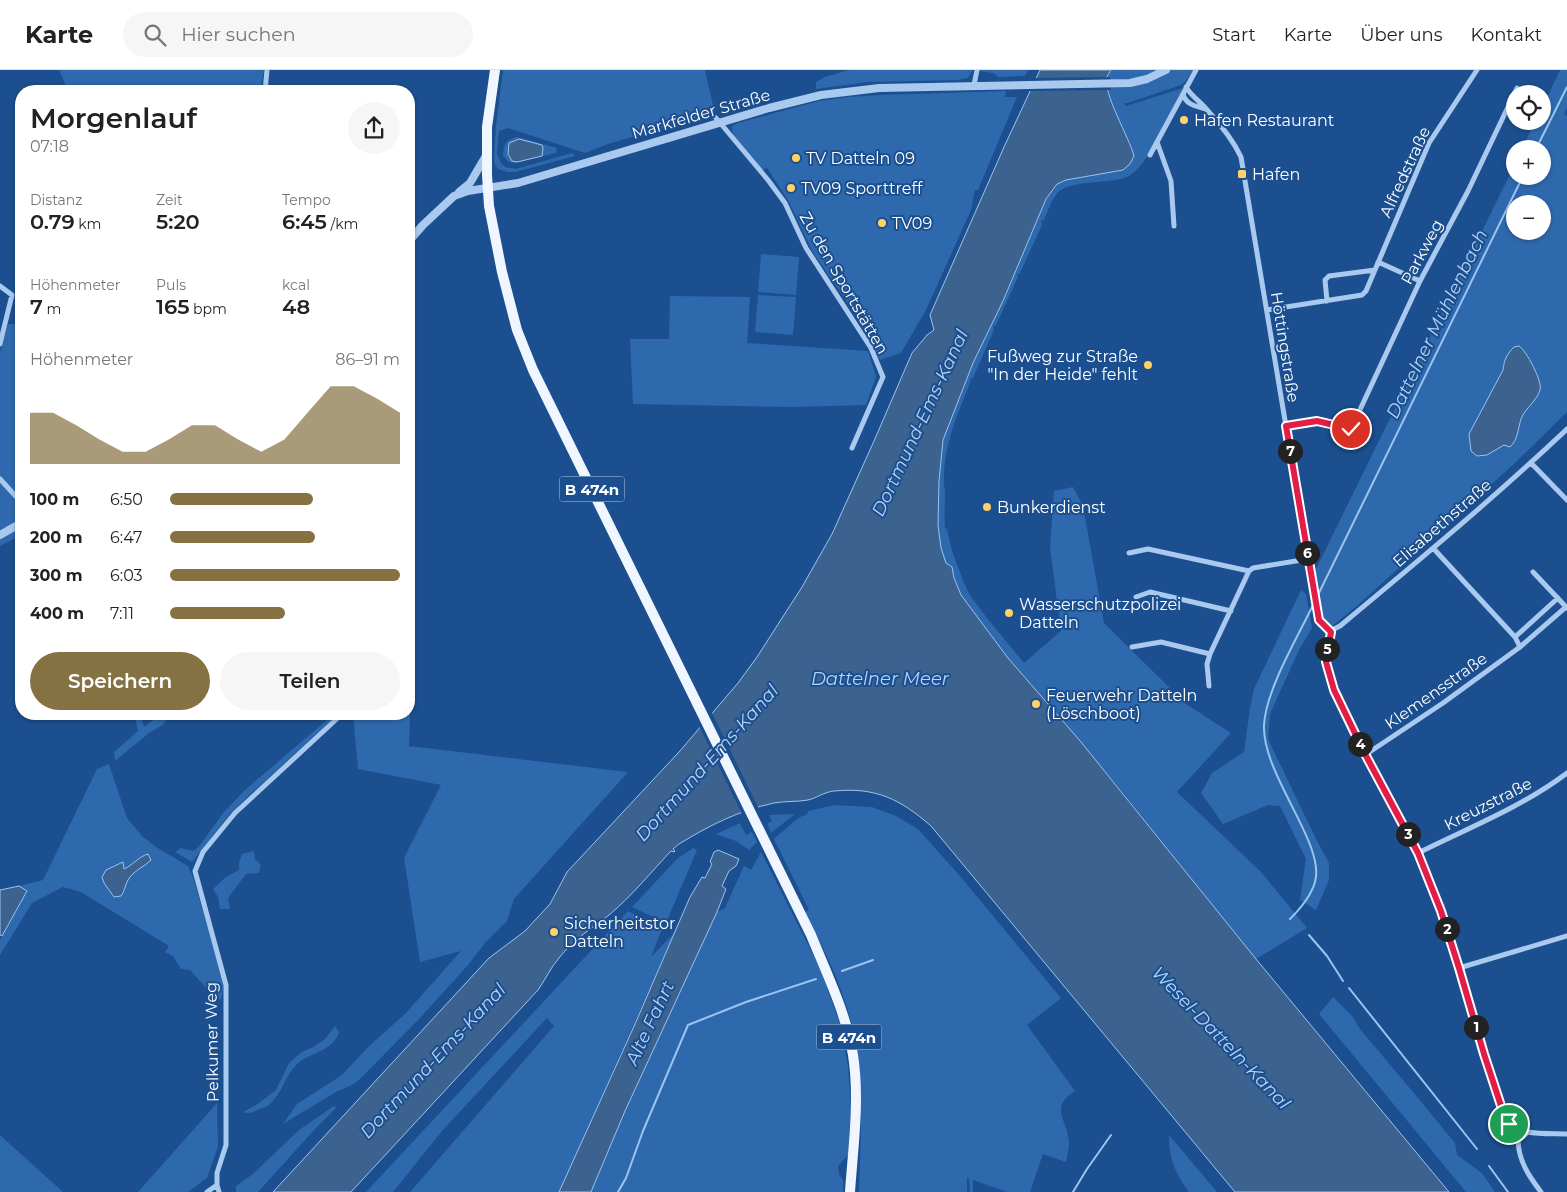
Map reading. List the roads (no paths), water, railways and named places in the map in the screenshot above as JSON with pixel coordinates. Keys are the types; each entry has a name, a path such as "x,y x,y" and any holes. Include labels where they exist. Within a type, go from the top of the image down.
{"main road":[{"name":"B 474n","path":"495,70 488,118 487,189 502,272 517,330 533,370 811,936 838,998 853,1054 856,1076 856,1107 850,1192"}],"street":[{"path":"265,85 267,70"},
{"path":"974,85 977,70"},
{"name":"Markfelder Straße","path":"454,196 518,183 717,121 821,95 879,88 1114,84 1148,79 1166,70"},
{"path":"1150,155 1196,70"},
{"name":"Alfredstraße","path":"1266,310 1362,295 1366,291 1429,143 1477,70"},
{"name":"Höttingstraße","path":"1186,87 1234,142 1241,157 1316,607 1319,620 1330,631"},
{"name":"Höttingstraße","path":"1183,94 1184,100 1189,104 1207,109"},
{"name":"Parkweg","path":"1286,426 1317,421 1351,429 1420,280 1468,191 1506,111"},
{"name":"Zu den Sportstätten","path":"717,121 762,173 785,204 806,248 871,348 877,362 883,377 852,448"},
{"path":"1157,142 1171,181 1174,226"},
{"path":"415,235 423,225 470,183 487,154"},
{"path":"1378,262 1420,280"},
{"path":"1327,301 1325,280 1329,276 1375,270"},
{"path":"0,286 12,295 0,344"},
{"name":"Elisabethstraße","path":"1330,631 1340,626 1433,548 1531,463 1567,429"},
{"path":"1531,463 1567,500"},
{"path":"0,479 15,495"},
{"path":"0,534 15,526"},
{"path":"1433,548 1515,637 1520,647"},
{"path":"1129,553 1148,549 1249,571"},
{"path":"1209,686 1207,664 1210,654 1249,571 1253,568 1308,559"},
{"path":"1533,572 1566,608"},
{"path":"1136,597 1150,592 1231,611"},
{"path":"1515,637 1558,598"},
{"name":"Klemensstraße","path":"1365,754 1443,704 1520,647 1566,608"},
{"path":"1330,631 1330,642 1326,655 1327,669 1334,690 1365,754 1418,853 1441,911 1505,1118 1509,1124 1518,1130 1567,1134"},
{"path":"1132,647 1161,642 1210,654"},
{"name":"Pelkumer Weg","path":"219,1192 217,1173 226,1145 226,985 195,871 203,852 235,813 336,720"},
{"name":"Kreuzstraße","path":"1418,853 1552,785 1567,774"},
{"path":"1459,968 1567,936"},
{"path":"1528,1132 1518,1141 1519,1152 1526,1171 1541,1192"},
{"path":"207,1192 217,1186"}],"water":[{"name":"Dattelner Meer","path":"1040,70 1111,70 1107,77 1109,93 1134,156 1130,164 1123,170 1066,180 1057,184 1046,199 1003,301 973,363 943,440 939,481 938,525 941,548 946,563 952,567 961,595 1008,658 1081,742 1256,959 1449,1192 1235,1192 931,826 909,809 887,797 875,793 849,790 830,792 808,800 774,803 748,810 713,825 679,844 673,849 675,851 671,851 617,908 565,951 553,965 538,990 351,1192 273,1192 489,958 525,931 550,904 567,872 679,752 738,683 757,657 802,587 832,534 912,353 927,335 934,330 930,315"},
{"path":"519,139 542,145 542,156 517,162 512,161 508,154 509,143"},
{"path":"1519,346 1526,353 1533,366 1539,380 1540,390 1521,419 1513,444 1510,447 1504,445 1487,455 1477,456 1471,451 1469,434 1503,370 1505,360 1514,347"},
{"name":"Alte Fahrt","path":"718,850 739,859 736,866 729,871 722,886 726,889 717,912 625,1111 591,1192 559,1192 690,897 702,877 705,878 712,864 710,862 714,852"},
{"path":"148,854 151,860 130,877 121,896 114,897 102,877 106,870 123,862 124,869"},
{"path":"19,886 27,891 2,936 0,935 0,890"}],"waterway":[{"name":"Dattelner Mühlenbach","path":"1540,140 1567,87"},
{"name":"Dattelner Mühlenbach","path":"1316,599 1519,185"},
{"name":"Dattelner Mühlenbach","path":"1290,919 1311,892 1315,882 1316,866 1303,829 1273,765 1266,745 1264,725 1266,711 1276,680 1314,603"},
{"path":"1309,935 1327,956 1343,981"},
{"path":"842,971 873,960"},
{"path":"618,1192 626,1178 643,1131 688,1025 746,1002 816,979"},
{"path":"1349,988 1477,1149"},
{"name":"Dattelner Mühlenbach","path":"1073,1192 1111,1135"},
{"path":"1489,1166 1508,1192"}],"place":[{"name":"Hafen Restaurant","path":"1184,120"},
{"name":"TV Datteln 09","path":"796,158"},
{"name":"Hafen","path":"1242,174"},
{"name":"TV09 Sporttreff","path":"791,188"},
{"name":"TV09","path":"882,223"},
{"name":"Fußweg zur Straße \"In der Heide\" fehlt","path":"1148,365"},
{"name":"Bunkerdienst","path":"987,507"},
{"name":"Wasserschutzpolizei Datteln","path":"1009,613"},
{"name":"Feuerwehr Datteln (Löschboot)","path":"1036,704"},
{"name":"Sicherheitstor Datteln","path":"554,932"}],"water label":[{"name":"Dortmund-Ems-Kanal","path":"920,423"},
{"name":"Dortmund-Ems-Kanal","path":"707,763"},
{"name":"Wesel-Datteln-Kanal","path":"1221,1038"},
{"name":"Dortmund-Ems-Kanal","path":"433,1061"}]}
